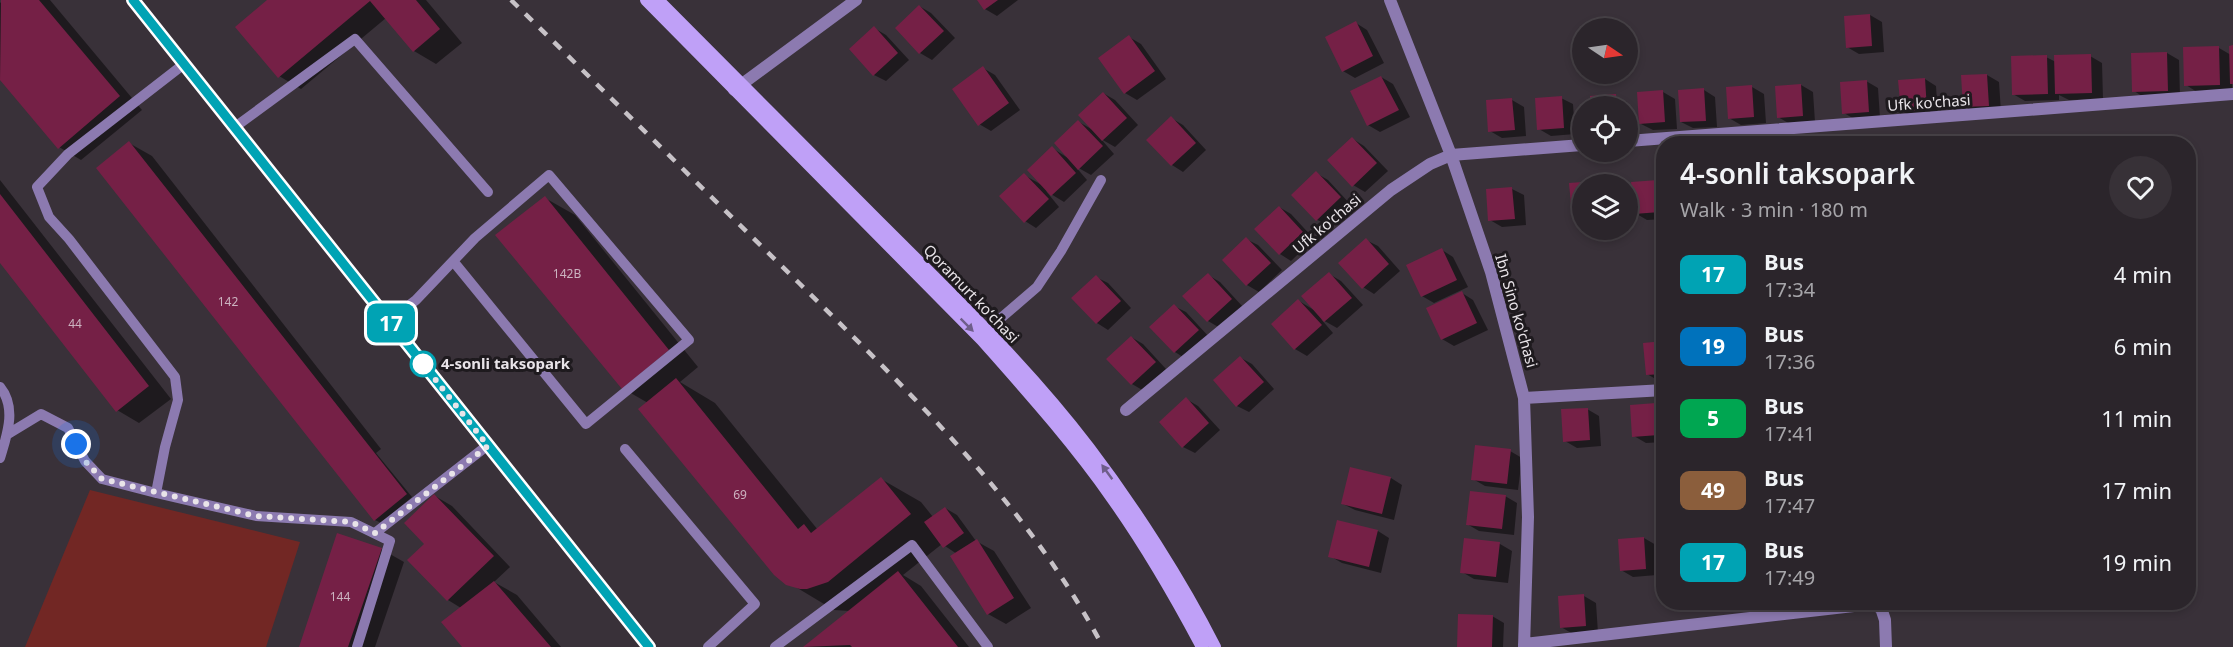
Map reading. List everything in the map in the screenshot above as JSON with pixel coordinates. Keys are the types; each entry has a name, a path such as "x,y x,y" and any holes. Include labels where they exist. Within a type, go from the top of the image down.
{"main road":[{"path":"133,0 649,647"},
{"name":"Qoramurt koʻchasi","path":"646,0 987,330 1088,447 1154,543 1215,647"},
{"name":"Qoramurt koʻchasi","path":"658,0 738,87 982,340 1032,397 1113,499 1163,578 1202,647"}],"street":[{"path":"738,87 856,0"},
{"name":"Ibn Sino ko'chasi","path":"1390,0 1451,155 1491,272 1524,398 1528,517 1524,646"},
{"name":"Ufk ko'chasi","path":"1692,136 2233,94"},
{"name":"Ufk ko'chasi","path":"1638,140 1656,139"},
{"name":"Ufk ko'chasi","path":"1126,410 1391,190 1430,164 1451,155 1572,146"},
{"path":"1524,398 1656,390"},
{"path":"1524,646 1821,610"},
{"path":"1882,610 1885,620 1886,647"}],"lane":[{"path":"235,128 355,39 488,192"},
{"path":"156,493 165,447 178,400 175,377 49,217 37,187 68,154 184,64"},
{"path":"389,321 416,300 453,261 475,238 549,175 689,340 586,424 453,261"},
{"path":"987,330 1037,287 1061,252 1101,180"},
{"path":"0,387 10,414 8,434 0,458"},
{"path":"8,434 41,414 68,428 85,461 102,479 256,516 351,522 390,540 357,647"},
{"path":"375,533 488,446"},
{"path":"625,449 755,604 708,647"},
{"path":"775,647 912,545 988,647"}],"shaded area":[{"path":"90,490 300,542 266,647 25,647"}],"building":[{"path":"1,0 39,0 120,96 58,149 0,80"},
{"path":"267,0 416,0 440,29 413,52 370,1 278,78 235,27"},
{"path":"977,0 998,0 984,10"},
{"path":"919,5 944,31 919,54 895,28"},
{"path":"1870,14 1872,46 1846,48 1844,16"},
{"path":"1356,21 1373,56 1342,72 1325,37"},
{"path":"874,26 898,53 873,76 849,49"},
{"path":"1129,35 1155,71 1124,94 1098,58"},
{"path":"2233,45 2233,84 2230,84 2229,46"},
{"path":"2219,46 2220,85 2184,86 2183,47"},
{"path":"2167,52 2168,91 2132,92 2131,53"},
{"path":"2091,54 2092,93 2055,94 2054,55"},
{"path":"2047,55 2048,94 2012,95 2011,56"},
{"path":"983,66 1009,103 978,126 952,89"},
{"path":"1987,74 1989,106 1963,107 1961,75"},
{"path":"1381,76 1399,110 1367,126 1350,91"},
{"path":"1925,78 1927,110 1901,112 1898,80"},
{"path":"1867,80 1869,112 1842,114 1840,82"},
{"path":"1801,84 1803,116 1777,118 1775,86"},
{"path":"1752,85 1754,117 1728,119 1726,87"},
{"path":"1704,88 1706,121 1680,122 1678,90"},
{"path":"1663,90 1665,122 1639,124 1637,92"},
{"path":"1103,92 1127,118 1102,141 1078,115"},
{"path":"1616,94 1616,96 1590,96"},
{"path":"1562,96 1564,128 1537,130 1535,98"},
{"path":"1512,98 1515,130 1488,132 1486,100"},
{"path":"1171,116 1196,143 1171,166 1146,140"},
{"path":"1078,120 1103,146 1078,170 1054,143"},
{"path":"1352,137 1377,163 1352,187 1327,160"},
{"path":"129,141 407,494 374,521 96,168"},
{"path":"1052,146 1076,173 1051,196 1027,170"},
{"path":"1316,171 1341,197 1316,221 1291,195"},
{"path":"1024,173 1049,199 1024,223 999,196"},
{"path":"1656,180 1656,212 1638,214 1638,181"},
{"path":"1569,183 1572,183 1572,215"},
{"path":"1512,187 1515,219 1488,221 1486,189"},
{"path":"0,194 149,386 116,412 0,263"},
{"path":"545,196 669,350 622,389 495,235"},
{"path":"1279,206 1303,232 1279,255 1254,229"},
{"path":"1246,237 1271,263 1246,286 1222,260"},
{"path":"1366,238 1389,264 1362,289 1338,263"},
{"path":"1442,248 1457,280 1421,297 1406,265"},
{"path":"1329,272 1352,298 1324,322 1301,296"},
{"path":"1208,273 1232,299 1207,322 1182,296"},
{"path":"1096,275 1121,301 1096,324 1071,298"},
{"path":"1462,291 1477,323 1441,340 1426,308"},
{"path":"1298,299 1322,325 1294,350 1271,324"},
{"path":"1174,304 1199,330 1174,353 1149,327"},
{"path":"1131,336 1156,362 1131,385 1106,359"},
{"path":"1656,342 1656,374 1646,375 1643,343"},
{"path":"1240,356 1264,382 1236,407 1213,380"},
{"path":"676,378 798,529 804,524 811,533 881,477 911,514 828,582 807,589 786,585 774,575 638,409"},
{"path":"1186,397 1209,423 1182,448 1159,422"},
{"path":"1656,403 1656,435 1632,437 1630,405"},
{"path":"1588,408 1590,440 1563,442 1561,409"},
{"path":"1475,445 1511,449 1507,484 1471,480"},
{"path":"1350,467 1391,477 1382,514 1341,504"},
{"path":"1470,491 1506,495 1502,529 1466,525"},
{"path":"434,494 494,556 447,601 407,560 424,544 404,523"},
{"path":"945,507 964,533 943,548 924,522"},
{"path":"1337,520 1378,530 1369,567 1328,557"},
{"path":"337,533 382,548 348,647 299,647"},
{"path":"1644,537 1646,569 1620,571 1618,539"},
{"path":"1464,538 1500,542 1496,577 1460,573"},
{"path":"977,539 1014,598 987,615 950,556"},
{"path":"898,571 958,647 852,647 850,645 803,647"},
{"path":"494,581 551,647 462,647 441,622"},
{"path":"1584,594 1586,626 1560,628 1558,596"},
{"path":"1458,614 1493,615 1492,647 1457,647"}],"railway":[{"path":"511,0 925,410 1004,499 1040,546 1073,595 1103,647"}],"bus line":[{"name":"17","path":"133,0 649,647"}],"place":[{"name":"4-sonli taksopark","path":"423,364"}],"route":[{"path":"76,444 85,461 102,479 256,516 351,522 375,533 488,446 423,364"}]}
